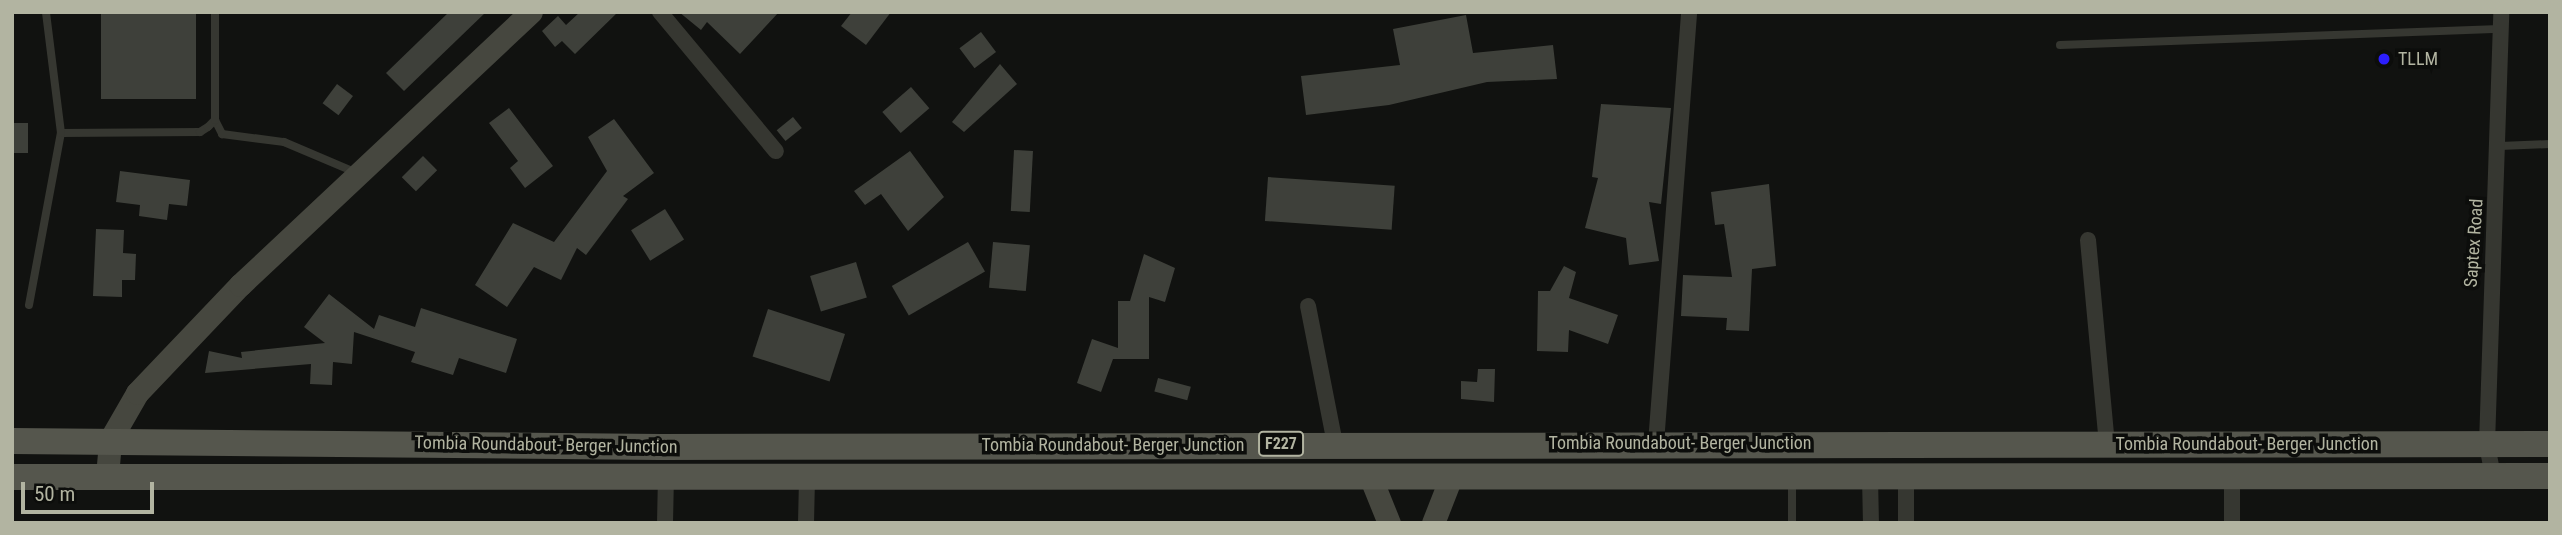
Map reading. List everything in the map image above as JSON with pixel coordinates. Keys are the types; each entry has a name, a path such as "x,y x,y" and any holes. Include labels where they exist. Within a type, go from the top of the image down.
{"main road":[{"name":"Tombia Roundabout- Berger Junction","path":"12,442 110,440 660,447 1656,443 2550,444"},
{"name":"Tombia Roundabout- Berger Junction","path":"12,477 666,477 807,480 1370,476 2550,476"}],"street":[{"path":"107,476 110,440 137,393 358,174 531,12"},
{"path":"660,12 776,151"},
{"path":"1656,443 1689,12"},
{"name":"Saptex Road","path":"2493,476 2487,444 2490,250 2500,146 2501,12"},
{"path":"2088,240 2107,443"},
{"path":"1308,306 1335,444"},
{"path":"1370,476 1389,523"},
{"path":"1906,476 1906,523"},
{"path":"2232,476 2232,523"},
{"path":"665,523 666,477"},
{"path":"1433,523 1451,477"},
{"path":"1870,477 1871,523"},
{"path":"806,523 807,480"}],"lane":[{"path":"29,305 61,133 46,12"},
{"path":"215,12 215,120 222,134 284,142 358,174"},
{"path":"2060,46 2500,29"},
{"path":"61,133 200,132 215,120"},
{"path":"2500,146 2550,144"},
{"path":"1792,476 1792,523"}],"building":[{"path":"101,12 196,12 196,99 101,99"},
{"path":"449,12 486,12 404,91 386,73"},
{"path":"580,12 618,12 575,54 562,41 555,47 542,31 558,16 566,25"},
{"path":"679,12 779,12 740,54 707,22 701,30"},
{"path":"852,12 891,12 866,45 841,26"},
{"path":"1466,15 1473,53 1553,45 1557,79 1487,82 1389,105 1306,115 1301,76 1400,65 1393,29"},
{"path":"981,32 996,52 974,68 959,48"},
{"path":"1000,64 1017,84 964,132 952,122"},
{"path":"337,84 353,96 339,115 323,103"},
{"path":"911,87 929,108 901,133 882,112"},
{"path":"1601,104 1671,108 1661,204 1649,202 1659,261 1629,265 1626,238 1585,228 1598,178 1592,177"},
{"path":"509,108 553,166 525,188 510,168 518,161 489,123"},
{"path":"793,117 802,128 785,141 777,130"},
{"path":"614,119 654,173 623,196 628,199 586,255 577,248 561,280 534,267 507,307 475,285 513,223 554,242 607,171 588,137"},
{"path":"12,123 28,123 28,153 12,153"},
{"path":"1014,150 1033,151 1030,212 1011,211"},
{"path":"910,151 944,197 908,231 881,194 865,205 854,191"},
{"path":"423,156 437,170 416,191 402,177"},
{"path":"120,171 190,180 187,206 169,204 167,220 139,216 140,205 116,202"},
{"path":"1268,177 1395,186 1392,230 1265,221"},
{"path":"1769,184 1776,266 1752,269 1749,331 1726,330 1727,318 1681,316 1683,275 1732,277 1724,224 1715,225 1711,192"},
{"path":"665,209 684,240 650,261 631,230"},
{"path":"96,229 124,230 123,253 136,254 135,280 122,280 122,297 93,296"},
{"path":"968,242 985,271 909,315 892,286"},
{"path":"993,242 1030,245 1026,291 989,288"},
{"path":"1144,254 1175,268 1165,302 1149,297 1149,359 1113,359 1101,392 1077,383 1092,339 1118,348 1118,301 1130,301"},
{"path":"856,262 867,297 821,311 810,276"},
{"path":"1564,266 1576,272 1569,298 1618,315 1608,344 1569,330 1568,352 1537,351 1538,291 1550,291"},
{"path":"329,294 374,329 379,315 415,327 421,308 517,339 506,373 459,358 453,375 411,362 415,352 354,332 352,364 333,362 332,385 310,384 311,364 205,373 209,351 242,358 241,352 325,343 304,327"},
{"path":"768,309 845,334 830,382 753,357"},
{"path":"1478,369 1495,369 1494,402 1461,399 1461,381 1477,382"},
{"path":"1158,378 1191,387 1187,400 1154,392"}],"place":[{"name":"TLLM","path":"2384,59"}]}
